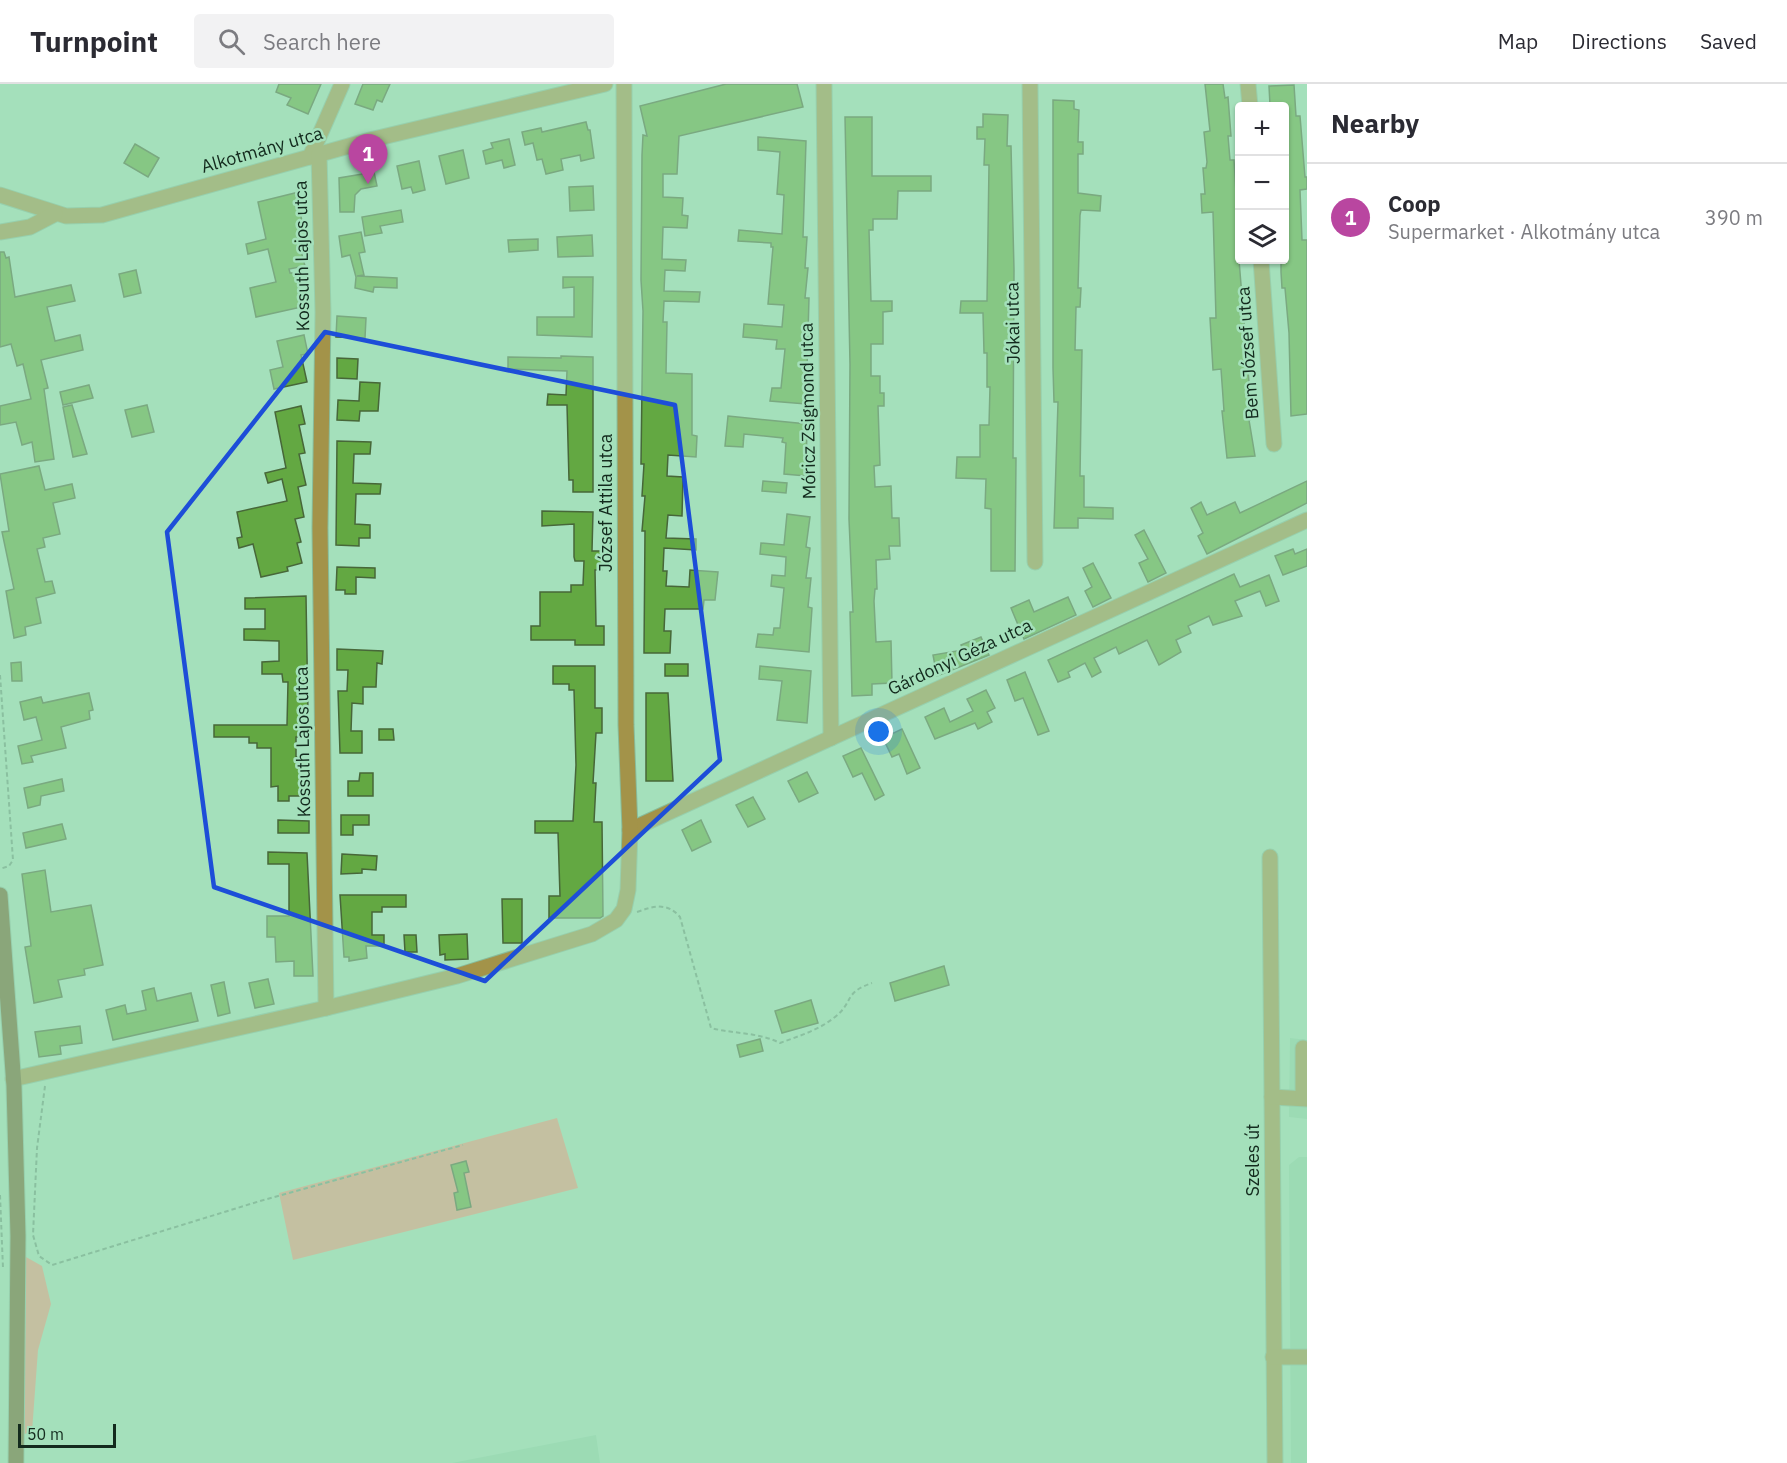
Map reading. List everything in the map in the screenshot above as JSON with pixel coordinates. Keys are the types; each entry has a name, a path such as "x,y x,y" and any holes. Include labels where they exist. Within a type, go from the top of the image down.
{"main road":[{"path":"0,895 5,1048 13,1079 18,1236 16,1463"}],"street":[{"path":"314,156 342,84"},
{"name":"Alkotmány utca","path":"0,195 56,214 76,217 102,215 314,156 531,100 605,84"},
{"name":"József Attila utca","path":"616,920 624,909 628,890 630,830 626,713 624,84"},
{"name":"Móricz Zsigmond utca","path":"824,84 831,738"},
{"name":"Jókai utca","path":"1030,84 1035,562"},
{"path":"1248,84 1250,102"},
{"name":"Kossuth Lajos utca","path":"314,156 323,312 320,528 326,1008"},
{"path":"0,231 30,227 56,214"},
{"name":"Bem József utca","path":"1261,264 1274,444"},
{"name":"Gárdonyi Géza utca","path":"630,830 1307,520"},
{"name":"Szeles út","path":"1270,856 1275,1463"},
{"path":"13,1079 458,976 592,934 616,920"},
{"path":"1272,1097 1305,1099 1303,1048"},
{"path":"1273,1357 1307,1357"}],"path":[{"path":"0,675 13,860 9,866 0,869"},
{"path":"616,920 655,906 674,910 680,917 711,1028 735,1034 763,1035 780,1043 808,1034 837,1016 855,989 872,983"},
{"path":"40,1074 45,1086 45,1098 37,1148 33,1235 39,1256 52,1265 260,1201 462,1145"}],"highlighted area":[{"path":"325,332 675,405 720,760 485,981 214,887 167,532"}],"shaded area":[{"path":"1290,1038 1307,1040 1307,1119 1289,1117"},
{"path":"557,1118 578,1188 293,1260 279,1193"},
{"path":"1299,1157 1307,1157 1307,1463 1291,1463 1289,1165"},
{"path":"26,1257 42,1266 51,1304 38,1350 32,1432 24,1434"},
{"path":"596,1435 600,1463 452,1463"}],"building":[{"path":"279,84 321,84 308,114 287,105 291,98 276,92"},
{"path":"363,84 390,84 382,102 377,100 373,110 355,104"},
{"path":"726,84 797,84 803,107 679,136 677,174 663,174 663,197 683,198 682,215 688,216 687,228 663,227 662,259 686,260 685,271 665,270 664,291 700,292 699,302 664,301 663,322 667,322 666,373 692,374 692,435 697,436 696,457 668,455 667,476 683,477 682,516 668,515 666,538 696,539 696,550 664,548 663,571 667,571 666,586 689,587 690,570 718,572 715,600 704,600 703,609 665,609 664,631 671,631 670,653 644,653 645,531 642,531 645,496 642,496 644,464 641,464 643,311 641,280 642,155 643,135 647,136 640,106"},
{"path":"1205,84 1223,84 1225,98 1228,97 1230,160 1234,160 1235,264 1239,264 1252,419 1249,420 1255,456 1227,458 1222,411 1224,411 1221,369 1213,370 1210,318 1216,318 1213,212 1202,213 1201,194 1205,194 1203,168 1206,168 1207,162 1204,132 1210,131"},
{"path":"1294,85 1296,116 1300,116 1305,177 1307,177 1307,189 1300,190 1302,240 1307,240 1307,414 1291,416 1289,333 1285,288 1282,288 1281,272 1281,264 1289,264 1289,102 1270,102 1269,86"},
{"path":"1053,100 1074,101 1074,109 1079,110 1078,142 1083,142 1083,154 1078,154 1078,193 1101,196 1100,211 1081,210 1080,215 1078,288 1081,288 1080,307 1076,307 1075,350 1082,350 1080,476 1084,476 1084,507 1113,508 1113,519 1078,518 1078,528 1054,528 1058,402 1054,402 1053,368"},
{"path":"983,114 1008,115 1007,146 1011,146 1014,270 1013,458 1016,458 1015,571 991,571 991,509 985,508 986,479 956,478 957,457 980,457 980,425 989,425 990,387 987,387 987,353 984,353 983,313 960,313 961,301 987,301 989,165 984,165 985,139 977,139 977,127 983,127"},
{"path":"845,117 872,117 872,176 931,176 931,191 898,191 897,219 873,219 873,230 869,230 871,301 892,301 892,311 883,312 883,344 871,344 871,376 880,376 880,393 884,393 884,406 878,406 880,465 874,466 875,487 891,486 892,518 899,518 900,546 889,546 890,559 876,560 877,589 875,589 874,601 876,642 891,641 892,683 872,684 872,695 852,696 850,612 853,612 849,519 850,364"},
{"path":"586,122 590,130 594,158 581,161 580,155 561,159 563,170 546,174 542,159 537,160 533,143 525,145 522,132 541,128 542,132"},
{"path":"758,137 806,141 803,237 807,237 805,268 808,268 805,298 809,298 806,404 770,401 772,388 781,388 785,349 776,349 777,340 743,337 744,324 782,327 784,305 768,304 773,247 771,243 738,241 739,230 782,234 784,195 777,194 780,152 758,150"},
{"path":"509,139 515,165 504,168 502,160 486,164 483,151 493,148 491,143"},
{"path":"135,144 159,158 148,177 124,163"},
{"path":"463,150 469,178 446,184 439,156"},
{"path":"419,161 425,190 413,193 411,187 402,189 397,166"},
{"path":"374,172 377,186 361,189 355,195 354,212 340,212 339,178"},
{"path":"593,186 594,210 570,211 569,187"},
{"path":"299,192 303,212 300,212 308,249 301,251 305,266 289,269 290,273 299,273 306,306 256,317 250,288 276,282 268,249 248,254 246,244 266,239 258,202"},
{"path":"401,210 403,222 380,226 382,233 365,236 362,217"},
{"path":"361,232 365,252 359,253 364,275 357,276 397,278 397,288 374,287 373,292 355,288 356,277 350,255 342,257 339,236"},
{"path":"592,235 593,256 558,257 557,237"},
{"path":"538,239 538,250 509,252 508,240"},
{"path":"0,252 4,252 6,258 9,257 15,297 71,285 75,301 47,307 55,341 80,335 83,350 41,360 48,388 44,389 54,459 35,462 32,442 22,445 16,422 0,425 0,406 31,399 23,364 17,366 11,344 0,347"},
{"path":"136,270 141,293 124,297 119,274"},
{"path":"563,277 593,277 592,337 537,335 537,317 574,317 574,287 563,288"},
{"path":"337,316 366,318 365,338 336,337"},
{"path":"304,335 308,354 301,355 307,382 274,389 270,370 283,367 277,341"},
{"path":"561,356 593,357 593,492 573,492 573,480 569,480 567,405 547,405 548,394 566,395 567,371 508,369 508,357 561,358"},
{"path":"337,358 358,359 357,379 337,378"},
{"path":"360,382 380,383 378,411 360,411 359,421 337,420 338,400 359,401"},
{"path":"89,385 93,398 63,405 60,392"},
{"path":"72,405 87,454 73,457 63,407"},
{"path":"147,405 154,432 132,437 125,410"},
{"path":"301,406 305,424 299,425 305,453 299,454 306,485 298,487 304,517 295,519 301,542 297,543 302,563 287,567 288,571 261,577 253,544 239,548 237,538 242,537 237,512 287,501 282,479 268,483 265,473 286,468 275,412"},
{"path":"728,416 807,424 806,476 784,474 786,443 782,442 783,438 744,434 743,447 725,446"},
{"path":"337,441 371,442 370,454 354,454 353,483 381,484 380,494 356,494 355,524 370,525 370,538 359,538 359,546 336,545"},
{"path":"39,466 45,490 72,484 75,498 53,503 60,534 43,538 45,547 37,549 45,582 52,581 55,593 36,598 41,623 25,627 26,635 14,638 6,591 14,589 2,532 9,531 0,474"},
{"path":"763,481 787,483 786,493 762,491"},
{"path":"1307,481 1307,503 1207,554 1198,536 1203,533 1191,508 1201,502 1207,515 1235,502 1240,513"},
{"path":"542,511 593,512 592,551 603,551 602,570 595,570 596,626 604,626 604,645 575,645 575,640 531,640 531,626 540,626 540,592 571,592 571,585 583,585 584,561 575,561 574,557 574,524 542,526"},
{"path":"787,514 810,517 806,547 810,548 806,578 811,578 808,607 812,608 809,652 756,647 758,634 773,635 774,628 780,628 784,588 771,586 772,575 785,576 786,557 760,554 761,543 784,545"},
{"path":"1144,530 1166,573 1148,582 1139,563 1148,559 1135,535"},
{"path":"1293,549 1295,554 1307,549 1307,566 1283,575 1275,556"},
{"path":"1093,563 1111,598 1093,607 1085,591 1092,587 1083,568"},
{"path":"337,567 375,568 375,578 356,577 356,594 345,594 345,590 336,590"},
{"path":"1234,574 1240,587 1269,575 1279,601 1266,606 1260,591 1235,601 1242,616 1213,625 1209,616 1188,626 1191,633 1176,640 1181,652 1159,665 1147,640 1119,654 1116,647 1094,658 1101,672 1092,677 1085,663 1068,672 1070,677 1058,682 1048,660"},
{"path":"306,596 308,716 303,716 302,737 296,737 296,757 307,756 308,796 289,796 289,801 278,801 278,786 271,787 271,748 257,748 257,743 249,743 249,737 214,737 214,725 287,725 288,682 283,682 282,674 262,674 262,662 279,661 279,641 244,640 244,629 265,629 265,609 245,609 245,598"},
{"path":"1068,597 1076,615 1024,639 1011,608 1029,600 1034,612"},
{"path":"981,637 989,655 937,676 933,655 963,650 961,645"},
{"path":"337,649 383,651 382,664 377,663 376,687 363,687 363,704 352,703 351,731 362,731 362,753 340,753 338,691 347,691 348,670 337,670"},
{"path":"21,662 22,681 12,681 11,663"},
{"path":"665,664 688,664 688,676 665,676"},
{"path":"553,666 595,666 595,708 602,708 602,733 596,733 593,783 596,783 594,822 602,822 603,916 600,918 549,918 549,896 560,896 558,833 535,833 535,821 573,821 576,765 574,690 569,690 569,684 553,684"},
{"path":"760,666 811,671 807,723 777,720 782,681 759,679"},
{"path":"1025,672 1049,731 1038,735 1023,698 1015,701 1007,680"},
{"path":"986,690 995,708 987,712 992,722 978,729 975,723 935,739 925,717 944,708 950,722 973,711 967,699"},
{"path":"89,693 93,710 89,711 90,719 61,727 66,748 31,756 33,762 22,764 18,746 42,740 36,717 24,720 20,702 41,697 43,703"},
{"path":"646,693 668,693 673,781 646,781"},
{"path":"379,729 393,729 394,740 379,740"},
{"path":"902,729 920,768 907,774 899,754 892,757 883,738"},
{"path":"861,748 884,795 875,800 862,773 853,777 843,756"},
{"path":"807,772 818,793 799,802 788,781"},
{"path":"360,773 373,773 373,796 348,796 348,781 359,781"},
{"path":"62,779 64,791 41,796 40,805 28,808 24,788"},
{"path":"753,797 765,819 748,827 736,805"},
{"path":"341,815 369,815 369,825 353,825 353,835 341,835"},
{"path":"278,820 309,821 309,833 278,833"},
{"path":"701,820 711,842 692,851 682,830"},
{"path":"62,824 66,839 26,848 23,833"},
{"path":"268,852 307,853 313,976 294,976 294,961 276,962 275,937 267,937 267,916 289,916 289,864 268,864"},
{"path":"342,854 377,856 376,870 362,869 362,873 341,874"},
{"path":"45,870 51,912 91,905 103,965 84,969 85,975 58,980 62,997 34,1003 25,947 31,946 22,874"},
{"path":"340,895 406,895 406,907 382,907 382,912 372,912 372,935 384,935 384,946 366,946 367,958 349,961 349,957 344,957"},
{"path":"502,899 522,899 522,943 503,943"},
{"path":"467,934 468,959 445,960 445,954 440,955 439,935"},
{"path":"404,935 416,935 417,952 405,952"},
{"path":"944,966 949,985 895,1001 890,983"},
{"path":"268,979 274,1004 255,1008 249,983"},
{"path":"224,982 230,1013 218,1016 211,985"},
{"path":"154,988 157,1001 191,993 198,1021 113,1040 106,1010 125,1005 127,1014 146,1010 142,991"},
{"path":"811,1000 818,1023 782,1033 775,1011"},
{"path":"80,1026 82,1043 60,1046 61,1054 39,1057 35,1032"},
{"path":"760,1039 763,1051 740,1057 737,1045"},
{"path":"466,1161 469,1172 464,1173 471,1207 457,1210 454,1193 458,1192 451,1165"}],"place":[{"name":"Coop","path":"368,184"}]}
